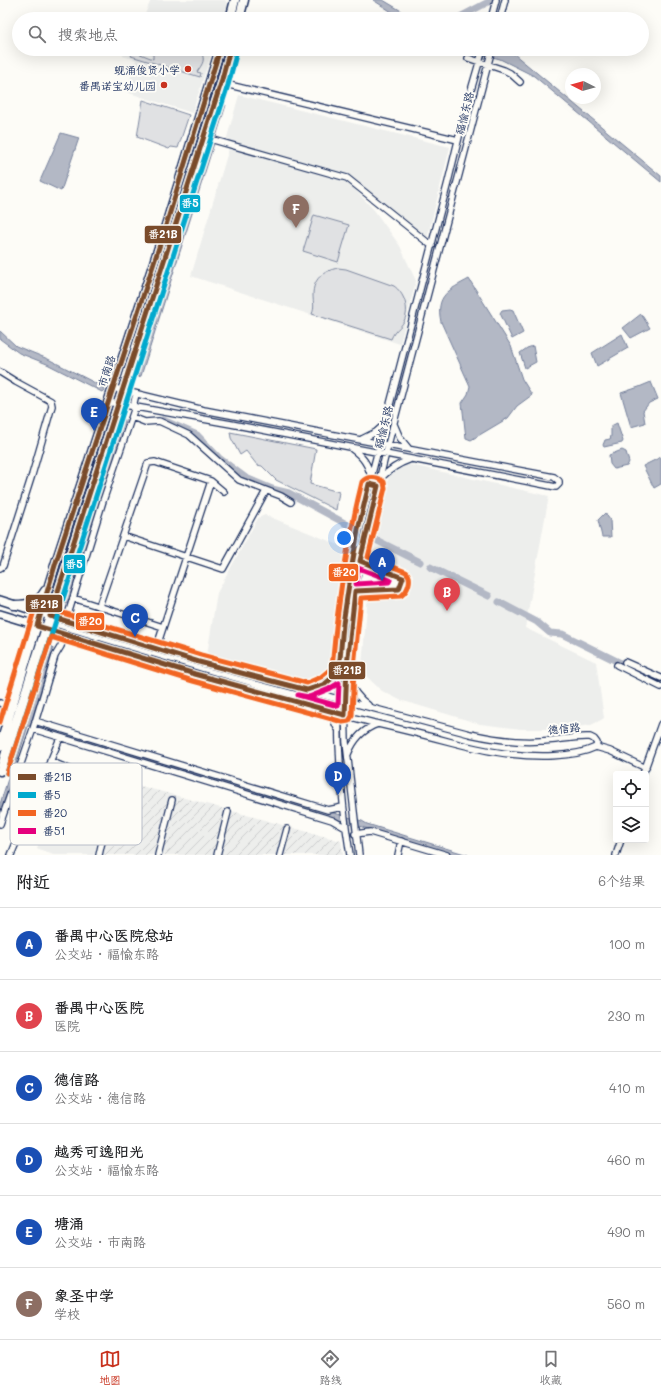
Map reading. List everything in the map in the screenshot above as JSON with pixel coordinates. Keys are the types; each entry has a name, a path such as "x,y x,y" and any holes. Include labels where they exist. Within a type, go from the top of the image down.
{"highway":[{"path":"232,12 235,0"},
{"path":"241,12 244,0"},
{"name":"市南路","path":"14,710 50,584 112,388 163,234 218,56"},
{"name":"市南路","path":"0,746 8,720 14,710 50,616 126,376 206,138 228,56"},
{"path":"117,374 126,376"},
{"path":"104,415 113,417"},
{"path":"18,606 34,603 43,595 50,584"},
{"name":"市南路","path":"0,771 8,720"}],"main road":[{"name":"德信路","path":"0,600 50,616"},
{"path":"18,606 18,620"},
{"path":"0,614 46,628"}],"street":[{"path":"502,12 505,0"},
{"path":"493,12 495,1"},
{"name":"福愉东路","path":"359,855 355,834 347,756 345,715 346,675 354,595 378,484 446,227 480,90 490,56"},
{"path":"468,58 480,58 489,61 510,73 520,82"},
{"name":"福愉东路","path":"350,855 343,810 338,732 339,671 343,614 359,523 480,58"},
{"path":"220,83 458,140"},
{"path":"472,88 480,90"},
{"path":"206,138 347,178 432,246"},
{"path":"0,372 51,401 52,406 32,475 2,566 0,568"},
{"path":"108,402 231,424 556,487 559,484 559,481 554,477 204,410 112,388"},
{"path":"66,621 103,501 132,417 136,394"},
{"path":"132,417 145,422 159,421 189,435 239,480 281,496 291,502"},
{"path":"394,423 400,438 409,449"},
{"path":"358,439 369,437 385,424"},
{"path":"350,448 362,456 367,463 371,478"},
{"path":"369,484 378,484 390,469 399,463 411,459"},
{"path":"99,606 148,463 155,462 211,481 224,492"},
{"path":"156,649 211,481"},
{"path":"123,536 223,569 266,491"},
{"path":"73,598 163,627"},
{"name":"德信路","path":"50,616 199,662 491,738 538,742 590,737 597,742 596,747"},
{"path":"46,628 195,674 315,708 475,748 509,754 552,756 589,751 596,747 610,751 644,771 661,724"},
{"path":"21,763 55,656 61,646 65,634"},
{"path":"625,662 661,678"},
{"path":"617,665 661,688"},
{"path":"306,690 326,683 334,678 339,671"},
{"path":"346,675 354,692 360,700 370,707"},
{"path":"0,704 14,710"},
{"path":"315,708 325,713 332,719 338,732"},
{"path":"347,756 351,745 359,734 371,726 378,724"},
{"path":"34,725 60,738 332,820 345,826"},
{"path":"34,725 328,810 343,810"},
{"path":"55,763 50,761 60,738"},
{"path":"0,824 10,795"},
{"path":"158,855 172,800"},
{"path":"217,855 228,812"},
{"path":"280,855 287,829"},
{"path":"355,834 370,832 447,855"},
{"path":"398,855 401,841"},
{"path":"616,855 620,843"},
{"path":"11,855 15,845"},
{"path":"99,855 101,845"}],"shaded area":[{"path":"151,0 225,0 228,5 226,12 146,12"},
{"path":"373,0 383,0 403,12 392,12"},
{"name":"番禺诺宝幼儿园","path":"123,56 211,56 192,113 126,92 136,60"},
{"path":"131,56 146,56 153,59 153,56 202,56 202,64 197,72 201,73 200,77"},
{"path":"489,56 516,56 565,96 565,102 534,76 500,59"},
{"path":"239,95 450,147 427,239 347,175 226,141"},
{"path":"143,100 189,115 178,148 171,147 169,149 137,137"},
{"path":"224,103 226,105 141,376 138,377 137,374 221,105"},
{"path":"568,104 574,104 661,176 661,182"},
{"path":"61,133 79,138 61,191 40,181"},
{"path":"230,145 344,178 374,210 400,246 416,281 400,344 191,276"},
{"path":"314,215 349,225 338,262 303,251"},
{"path":"338,268 346,269 394,286 401,293 406,306 406,316 391,339 312,314 314,307 313,289 317,280 328,271"},
{"path":"469,279 511,346 522,379 532,395 517,406 508,418 471,440 466,438 462,403 468,394 470,386 441,322 440,313 440,305 445,294"},
{"path":"502,310 513,310 523,333 512,339 500,313"},
{"path":"641,314 650,328 631,338 623,328"},
{"path":"0,331 16,346 48,359 103,387 104,390 102,392 47,364 19,353 0,339"},
{"path":"622,334 628,348 597,366 592,353"},
{"path":"533,346 536,362 525,368 520,353"},
{"path":"651,382 658,399 649,403 643,411 645,423 631,427 621,393"},
{"path":"125,419 125,426 72,593 68,603 66,604 63,600 121,425"},
{"path":"617,423 623,441 622,443 604,447 603,445 605,440 610,439 611,436 611,426"},
{"path":"230,432 316,449 310,484 339,492 336,510 276,480 262,466 257,465 246,451 240,455 231,438"},
{"path":"622,450 626,452 629,462 627,466 614,469 610,464 609,455"},
{"path":"661,457 661,484 654,488 643,466"},
{"path":"402,463 549,496 525,628 596,662 604,718 591,725 562,729 521,729 480,724 400,700 382,691 367,677 364,673 362,665 368,595 399,593 407,576 370,561 389,475"},
{"path":"605,513 610,520 611,537 602,537 598,520"},
{"path":"265,515 349,549 329,675 319,681 207,655 217,593 258,518"},
{"path":"52,646 53,649 32,720 468,855 454,855 30,726 28,726 16,763 13,763 22,724 0,713 0,706 26,716 49,648"},
{"path":"10,772 10,783 0,814 0,804"},
{"path":"142,786 341,841 343,855 101,855 103,845 142,845"},
{"path":"38,845 97,845 94,855 53,855 37,848"}],"waterway":[{"path":"469,12 492,0"},
{"path":"163,420 197,435 219,458 246,478 272,489 289,493 420,562"},
{"path":"430,567 489,596"},
{"path":"499,602 537,622 550,633 562,634 661,683"}],"transit line":[{"name":"番21B","path":"218,56 163,235 56,562 37,626 195,674 345,715 347,666 355,591 399,589 403,578 360,561 378,486 369,484 358,530 343,624 339,671 325,684 307,690 199,662 50,616 221,83 228,56"},
{"name":"番5","path":"10,763 228,85 236,56"},
{"name":"番20","path":"0,722 34,611 40,606 201,655 307,683 321,677 332,668 343,574 362,482 367,478 379,479 384,482 385,488 368,557 406,572 409,578 409,584 408,588 401,596 361,598 354,667 352,716 349,721 343,722 193,681 51,637 10,763"},
{"name":"番51","path":"358,568 390,580 389,582 356,584 358,568"},
{"name":"番51","path":"339,683 338,706 298,695 309,697 329,689 339,683"},
{"name":"番5","path":"7,773 10,764"},
{"name":"番20","path":"7,773 10,764"}],"place":[{"name":"蚬涌俊贤小学","path":"188,69"},
{"name":"番禺诺宝幼儿园","path":"164,85"},
{"name":"象圣中学","path":"296,228"},
{"name":"塘涌","path":"94,431"},
{"name":"番禺中心医院总站","path":"382,581"},
{"name":"番禺中心医院","path":"447,611"},
{"name":"德信路","path":"135,637"},
{"name":"越秀可逸阳光","path":"338,795"}]}
